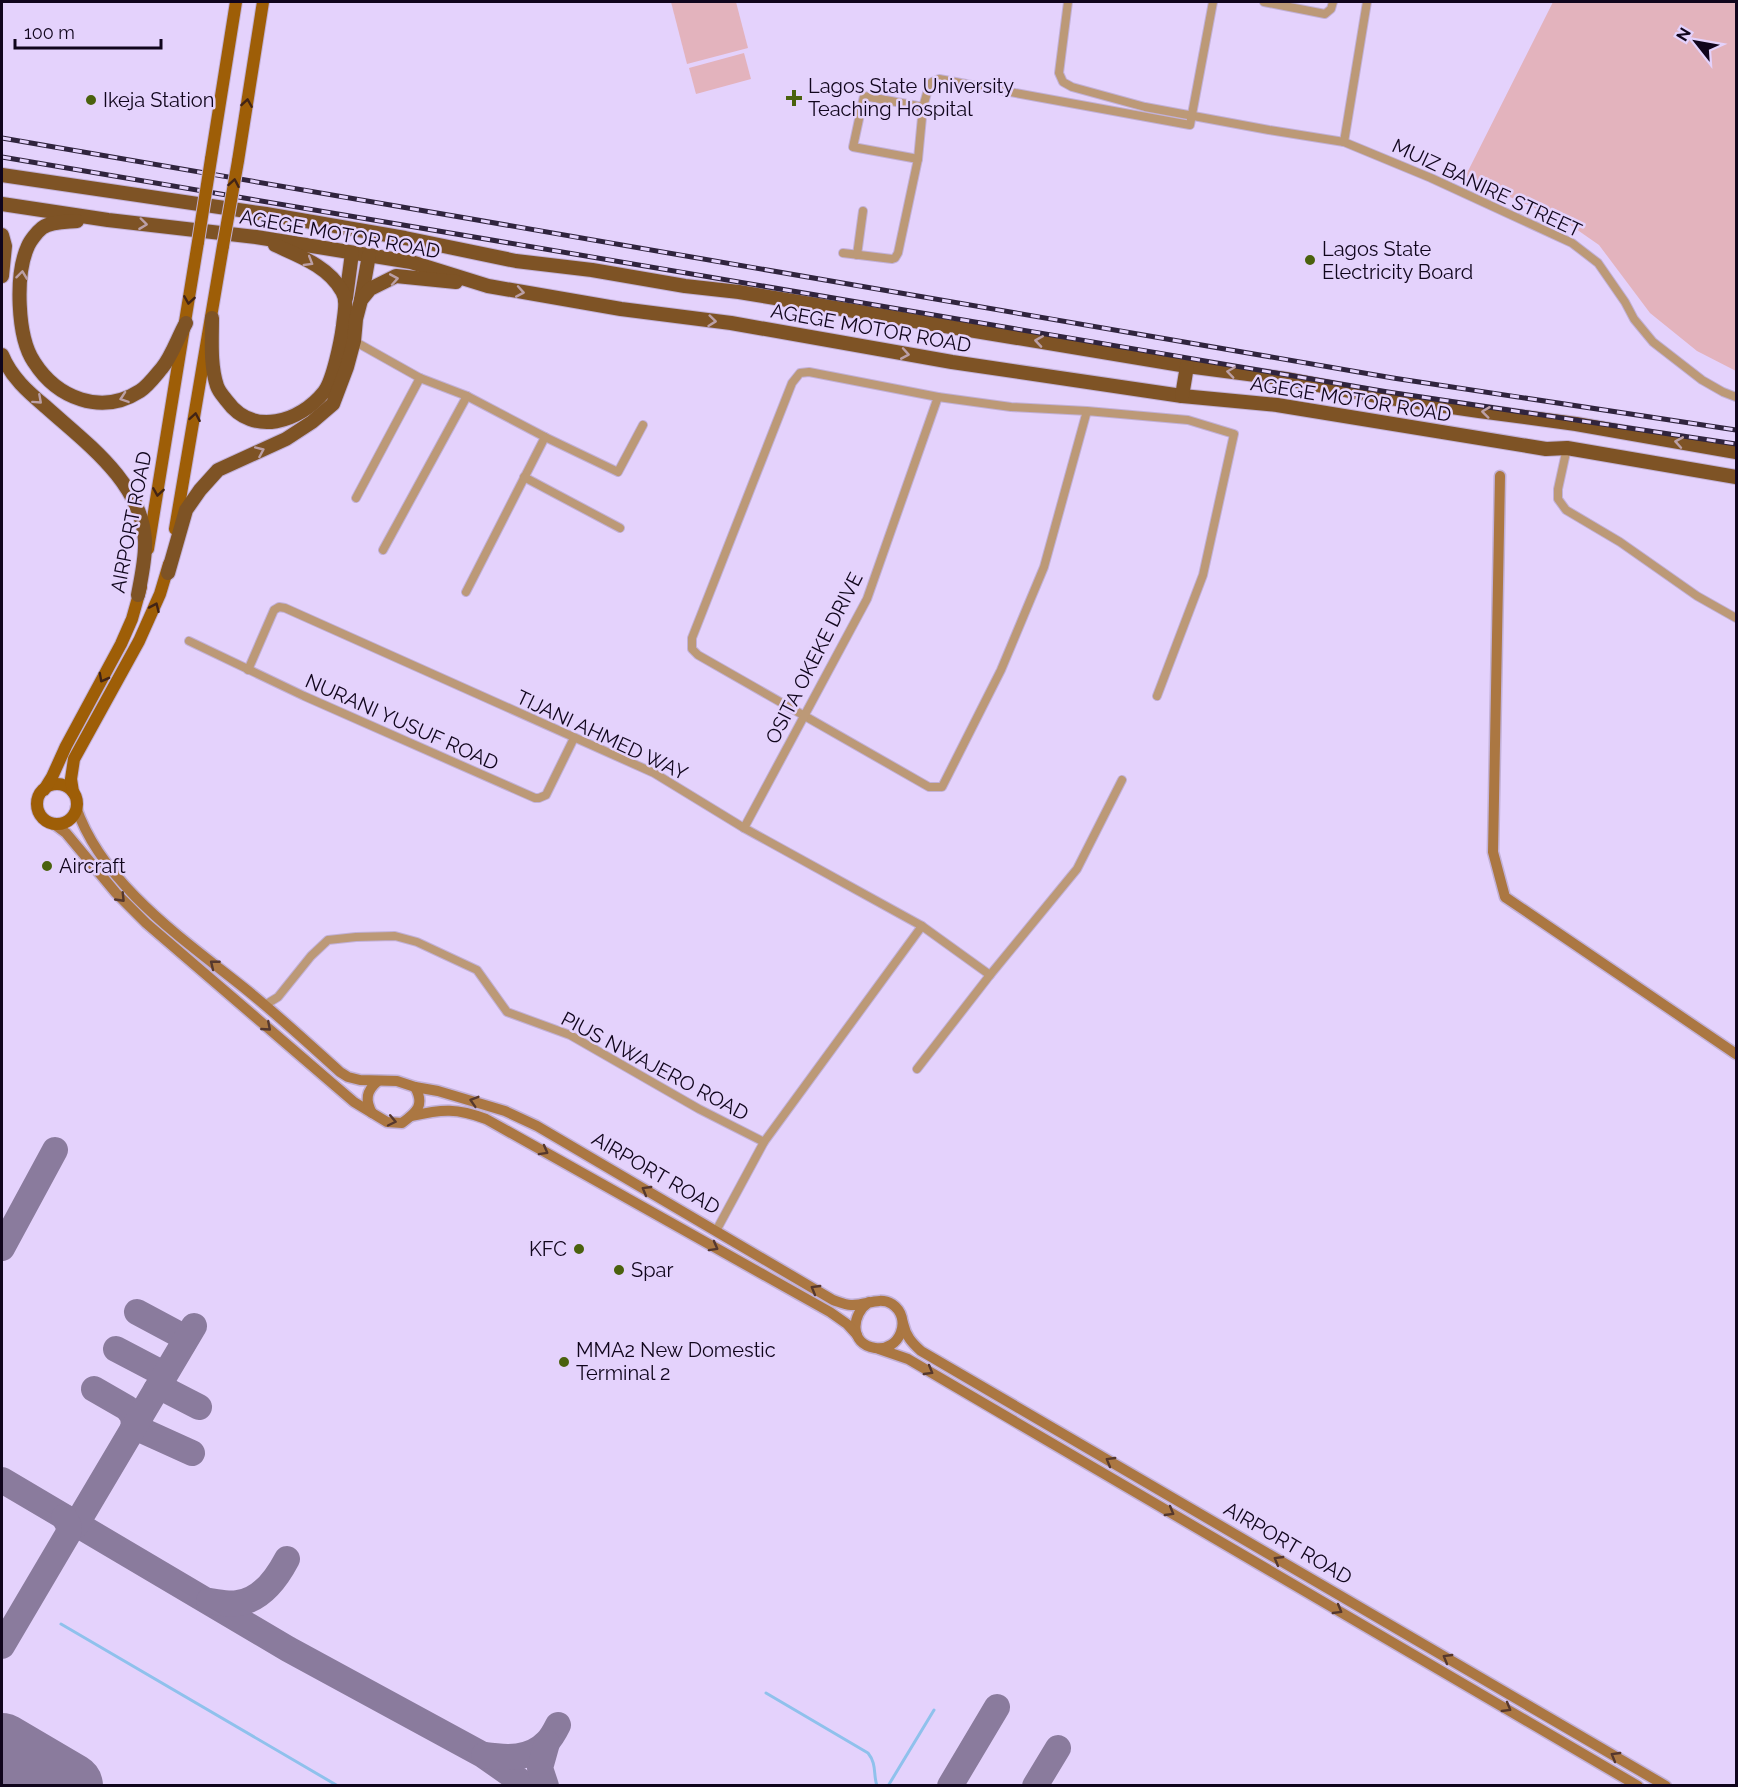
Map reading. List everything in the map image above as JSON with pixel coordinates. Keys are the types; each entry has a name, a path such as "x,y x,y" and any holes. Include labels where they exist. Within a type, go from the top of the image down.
{"highway":[{"name":"AGEGE MOTOR ROAD","path":"2,176 266,214 405,238 516,261 739,292 1187,366 1286,379 1383,397 1576,424 1737,452"},
{"name":"AGEGE MOTOR ROAD","path":"2,204 108,220 256,237 369,255 411,262 488,286 621,309 731,323 952,362 1182,396 1277,405 1546,449 1567,448 1737,477"},
{"path":"108,220 52,224 42,228 28,245 21,273 20,303 22,335 33,361 50,382 74,398 96,403 121,400 141,390 164,366 186,323"},
{"path":"2,235 5,246 2,276"},
{"path":"256,237 309,260 334,281 346,299"},
{"path":"212,318 213,364 218,388 232,409 253,421 281,422 306,410 326,390 340,346 352,253"},
{"path":"168,573 186,510 218,470 286,439 312,422 333,404 354,341 356,319 369,255"},
{"path":"361,300 369,289 396,276 488,286"},
{"path":"2,356 8,370 106,462 135,501 141,517 145,542 138,595"},
{"path":"1182,396 1187,366"}],"main road":[{"name":"AIRPORT ROAD","path":"44,790 121,644 132,619 145,572 236,2"},
{"name":"AIRPORT ROAD","path":"73,792 71,779 74,759 139,641 168,573 263,2"},
{"path":"1500,477 1492,852 1505,897 1737,1054"},
{"path":"54,824 67,821 72,817 77,802 73,792 59,784 44,790 38,798 39,811 48,821 66,833 116,893 146,923 345,1094 372,1114 387,1122 402,1123 411,1116 420,1104 420,1097 415,1087 397,1081 360,1080 340,1072 265,1005 157,918 122,883 88,837 76,807"},
{"path":"372,1114 367,1098 369,1090 378,1081"},
{"name":"AIRPORT ROAD","path":"415,1087 484,1104 537,1126 833,1300 853,1305 869,1302"},
{"name":"AIRPORT ROAD","path":"411,1116 432,1111 446,1111 466,1112 486,1119 830,1312 858,1335"},
{"path":"887,1301 900,1313 903,1322 902,1330 892,1344 876,1348 868,1346 858,1335 855,1320 869,1302 887,1301"},
{"name":"AIRPORT ROAD","path":"903,1322 910,1342 921,1351 1666,1785"},
{"name":"AIRPORT ROAD","path":"876,1348 908,1359 1638,1785"}],"street":[{"name":"MUIZ BANIRE STREET","path":"1068,2 1059,73 1063,82 1072,87 1145,107 1344,142 1431,178 1572,243 1598,263 1634,319 1653,342 1702,380 1737,397"},
{"path":"843,253 892,259 898,253 918,159 923,106 932,82 939,79 1190,125 1213,2"},
{"path":"1264,2 1325,14 1331,9 1332,2"},
{"path":"1344,142 1367,2"},
{"path":"918,159 853,147 864,96 923,106"},
{"path":"857,255 863,211"},
{"path":"354,341 420,378 467,396 618,472 643,425"},
{"path":"1087,411 1044,567 1001,670 942,787 929,787 698,655 692,649 692,638 792,383 800,373 809,372 938,397 1011,407 1087,411 1188,420 1234,434 1203,575 1157,696"},
{"path":"356,498 420,378"},
{"path":"383,550 467,396"},
{"name":"OSITA OKEKE DRIVE","path":"744,828 867,599 938,397"},
{"path":"466,592 545,436"},
{"path":"1567,448 1558,489 1558,499 1566,510 1620,542 1697,596 1737,618"},
{"path":"525,477 620,528"},
{"name":"TIJANI AHMED WAY","path":"248,670 274,610 279,607 285,608 654,774 744,828 922,926 990,975"},
{"name":"NURANI YUSUF ROAD","path":"189,641 304,696 535,798 546,795 574,738"},
{"path":"917,1069 1077,869 1122,780"},
{"path":"716,1232 764,1142 922,926"},
{"name":"PIUS NWAJERO ROAD","path":"265,1005 278,997 311,956 328,940 394,936 417,942 477,970 507,1012 570,1035 764,1142"}],"shaded area":[{"path":"671,2 736,2 748,48 687,64"},
{"path":"1553,2 1736,2 1736,371 1697,351 1650,313 1599,245 1566,222 1465,177"},
{"path":"744,53 751,79 696,94 689,68"}],"waterway":[{"path":"61,1624 338,1786"},
{"path":"766,1693 868,1753 874,1765 877,1786"},
{"path":"888,1786 934,1710"}],"taxiway":[{"path":"2,1248 55,1150"},
{"path":"137,1312 180,1335 183,1344"},
{"path":"76,1525 194,1326"},
{"path":"116,1349 158,1371 161,1381"},
{"path":"94,1389 127,1408 133,1416 134,1426"},
{"path":"156,1390 164,1389 199,1407"},
{"path":"133,1428 192,1453"},
{"path":"2,1480 288,1649 483,1755 527,1786"},
{"path":"2,1646 68,1534 69,1526 64,1517"},
{"path":"209,1601 235,1604 254,1598 268,1587 287,1559"},
{"path":"950,1786 997,1707"},
{"path":"484,1755 509,1757 533,1752 549,1740 558,1725"},
{"path":"2,1737 15,1753"},
{"path":"546,1786 540,1768 547,1743"},
{"path":"1035,1786 1058,1748"}],"runway":[{"path":"2,1746 70,1786"}],"railway":[{"path":"2,138 1393,378 1736,430"},
{"path":"2,157 1388,392 1736,444"}],"place":[{"name":"Lagos State University Teaching Hospital","path":"794,98"},
{"name":"Ikeja Station","path":"91,100"},
{"name":"Lagos State Electricity Board","path":"1310,260"},
{"name":"Aircraft","path":"47,866"},
{"name":"KFC","path":"579,1249"},
{"name":"Spar","path":"619,1270"},
{"name":"MMA2 New Domestic Terminal 2","path":"564,1362"}]}
